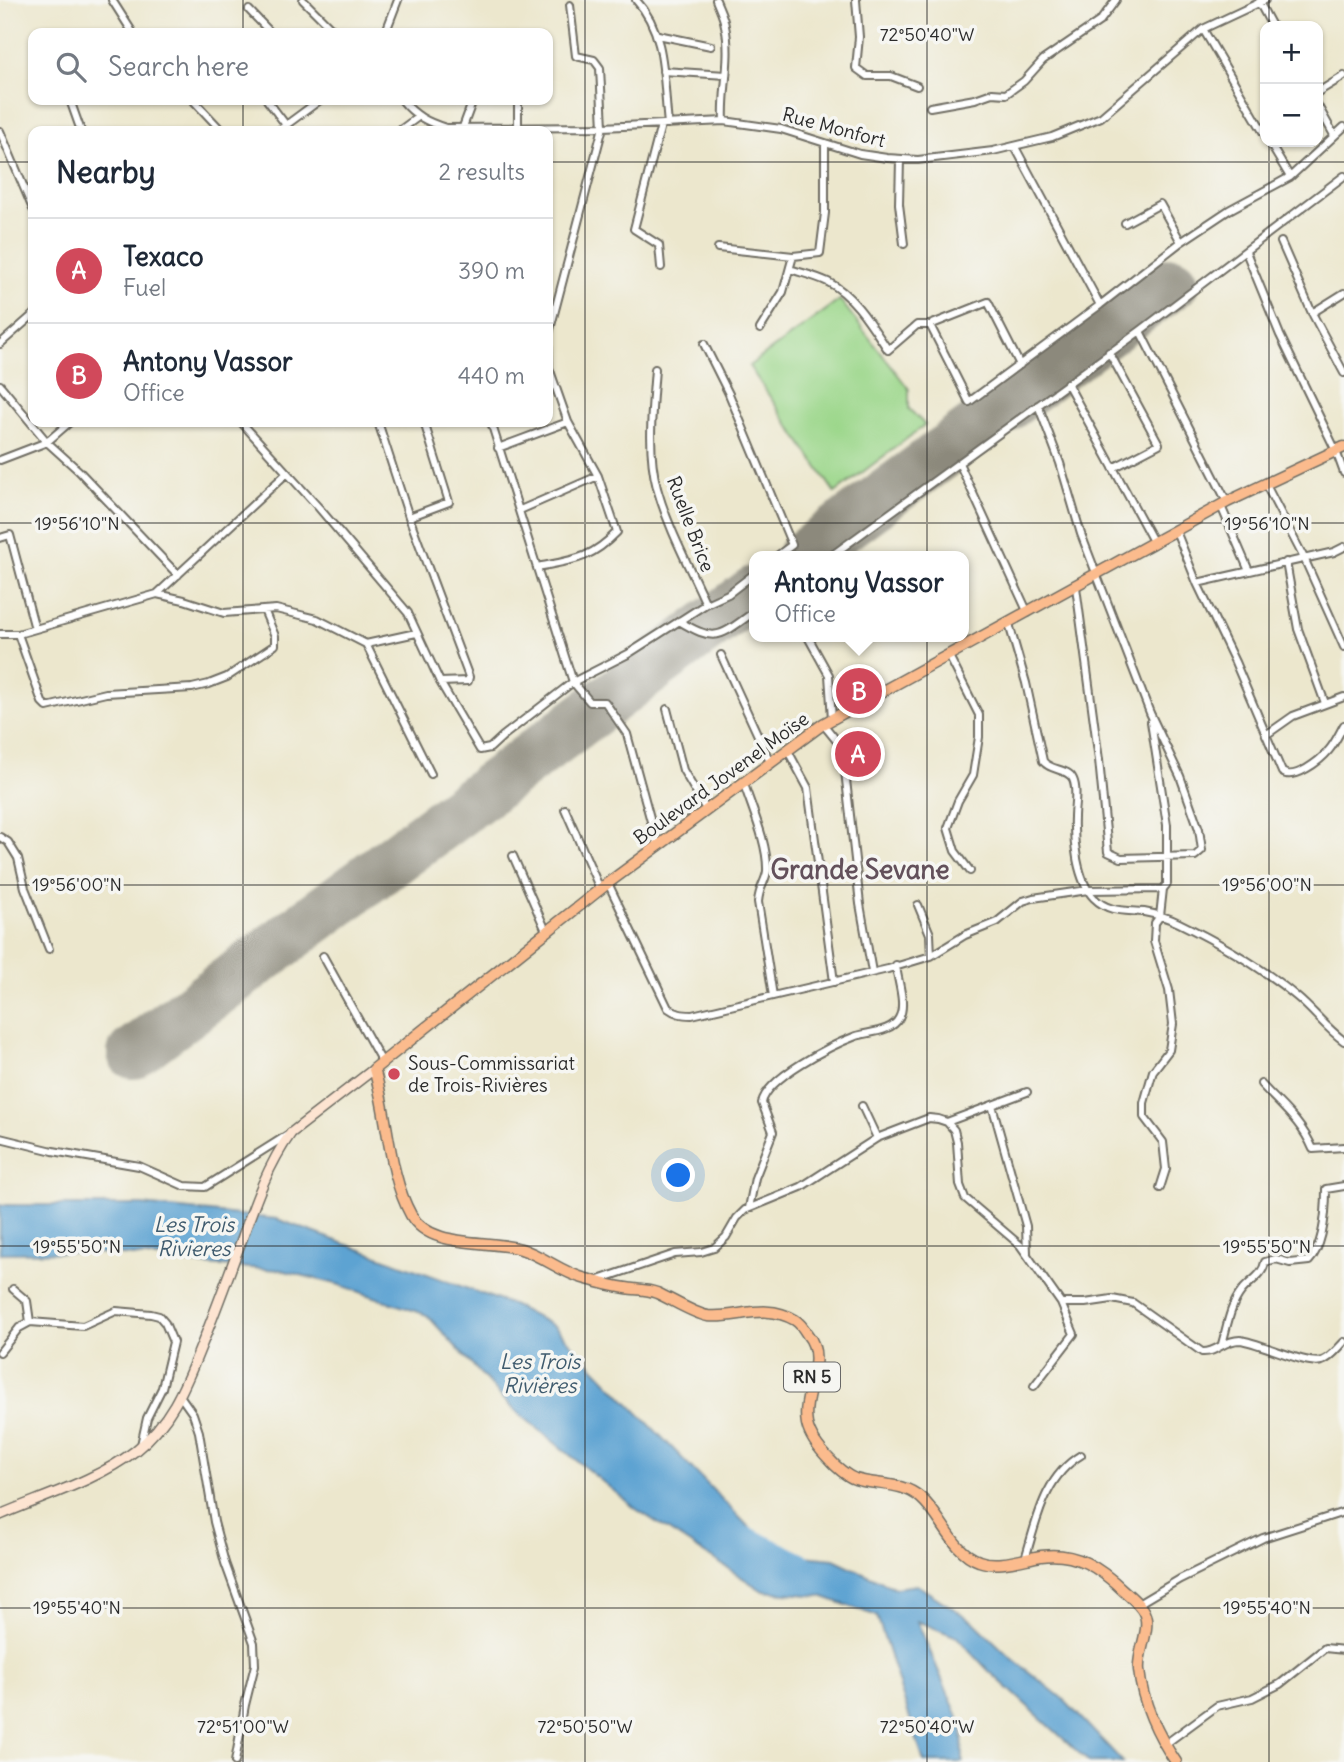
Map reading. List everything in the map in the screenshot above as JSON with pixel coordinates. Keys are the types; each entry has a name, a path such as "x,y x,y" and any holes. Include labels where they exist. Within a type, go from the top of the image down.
{"main road":[{"name":"Boulevard Jovenel Moïse","path":"378,1065 604,886 827,722 1224,504 1340,449"},
{"path":"0,1515 100,1472 121,1461 151,1436 181,1397 259,1192 291,1133 378,1065"},
{"name":"RN 5","path":"378,1065 387,1136 397,1177 411,1215 422,1228 435,1235 519,1248 580,1277 627,1289 645,1289 707,1316 762,1311 781,1314 798,1321 814,1342 817,1362 805,1408 807,1426 813,1440 832,1463 853,1479 905,1488 920,1497 971,1559 984,1563 1045,1555 1084,1560 1112,1579 1138,1604"},
{"path":"1138,1604 1146,1616 1138,1666 1141,1684 1164,1745 1176,1762"}],"street":[{"path":"112,0 130,28"},
{"path":"303,0 331,28"},
{"path":"388,28 398,0"},
{"path":"636,0 645,10 658,35 663,71 665,124 634,229 659,245 662,267"},
{"path":"716,0 726,26 728,60 723,97 724,121"},
{"path":"856,0 859,37 856,68 867,76 891,76 917,86"},
{"path":"930,107 975,99 992,93 1006,94 1024,81 1044,60 1100,21 1116,0"},
{"path":"1262,1 1270,21"},
{"name":"Rue Monfort","path":"553,129 724,121 781,129 860,154 900,159 943,158 1015,147 1052,137 1101,117 1203,29 1262,1"},
{"path":"553,318 603,127 600,68 594,60 576,56 570,5"},
{"path":"249,9 266,28"},
{"path":"1203,29 1260,126"},
{"path":"658,35 711,46"},
{"path":"663,71 726,75"},
{"path":"1323,89 1344,76"},
{"path":"71,105 79,126"},
{"path":"199,105 217,126"},
{"path":"271,105 286,125 313,105"},
{"name":"Rue Monfort","path":"407,105 418,117 439,126"},
{"path":"463,126 471,105"},
{"path":"518,105 518,126"},
{"path":"1323,115 1334,135"},
{"path":"406,126 418,117"},
{"path":"930,325 969,402 1181,242 1229,209 1290,177 1344,127"},
{"path":"0,131 28,197"},
{"path":"718,248 793,256 820,253 825,213 825,143"},
{"path":"1015,147 1100,305"},
{"path":"1272,147 1290,177"},
{"path":"900,159 899,204 904,244"},
{"path":"838,551 1140,331 1344,176"},
{"path":"1125,223 1160,204 1181,242"},
{"path":"1281,242 1312,313 1344,373"},
{"path":"1246,251 1280,335 1340,449 1344,472"},
{"path":"760,329 783,292 793,256"},
{"path":"790,269 828,282 840,291 856,306 888,349 918,325 930,325 988,302 1020,365"},
{"path":"1312,313 1344,293"},
{"path":"0,344 28,319"},
{"path":"1140,331 1224,504 1249,571"},
{"path":"704,344 729,394 792,545 784,551"},
{"path":"1110,352 1159,444 1113,468"},
{"name":"Ruelle Brice","path":"655,369 650,428 657,486 671,526 706,604"},
{"path":"537,567 589,556 604,546 617,532 598,476 568,422 553,382"},
{"path":"1067,383 1154,543"},
{"path":"0,385 28,419"},
{"path":"1038,405 1060,463 1081,534 1150,713 1180,776 1202,844 1202,850 1195,856 1121,858 1111,855 1107,848 1099,760 1076,587"},
{"path":"498,447 568,422"},
{"path":"35,427 178,575"},
{"path":"0,460 47,442 64,427"},
{"path":"246,427 408,613 440,682 480,750 485,751 573,682 628,654 706,604 728,594 749,578"},
{"path":"380,427 409,517 469,677 468,681 440,682"},
{"path":"409,517 449,502 426,427"},
{"path":"492,427 573,682 590,702 606,702 627,734 657,847"},
{"path":"959,463 1028,613"},
{"path":"0,634 18,634 157,594 287,473"},
{"path":"520,510 598,476"},
{"path":"1266,485 1304,558 1344,648"},
{"path":"1176,531 1282,772 1291,776 1325,754 1344,725"},
{"path":"0,538 10,535 35,629"},
{"path":"1197,583 1334,552 1344,547"},
{"path":"1286,562 1298,628 1325,703"},
{"path":"157,594 223,613 276,609 317,619 366,644 431,774"},
{"path":"18,634 42,702 47,707 59,706 83,697 107,693 192,688 227,677 275,645 275,636 264,610"},
{"path":"679,621 699,633 716,635 726,633 749,616"},
{"path":"1009,624 1026,683 1043,761 1046,766 1067,773 1073,779 1073,836 1083,880 1093,898 1118,912 1143,912 1177,922 1257,969 1298,998 1344,1041"},
{"path":"366,644 416,633"},
{"path":"811,642 829,675 827,722 843,753 860,904 872,972"},
{"path":"721,655 771,764"},
{"path":"949,656 979,715 979,737 973,775 958,801 948,828 955,851 970,871"},
{"path":"1266,735 1293,716 1344,696"},
{"path":"667,709 683,770 707,811"},
{"path":"1150,713 1164,796 1168,858 1167,884 1163,889 1160,916 1155,923 1154,941 1167,979 1173,1024 1169,1050 1153,1072 1144,1103 1144,1117 1163,1142 1166,1169 1160,1188"},
{"path":"788,751 808,788 834,982"},
{"path":"744,784 767,867 766,877 758,891 758,902 773,996"},
{"path":"565,809 664,1001 674,1013 692,1015 931,956 965,935 998,922 1023,901 1046,895 1088,890 1163,889"},
{"path":"0,837 8,842 18,858 25,888 49,949"},
{"path":"513,856 547,933"},
{"path":"918,905 929,934 931,956"},
{"path":"323,956 378,1065"},
{"path":"750,1208 753,1185 773,1132 762,1104 767,1090 792,1070 842,1042 892,1026 899,1019 902,1009 895,965"},
{"path":"1261,1084 1280,1106 1295,1117 1313,1149 1344,1147"},
{"path":"596,1281 675,1254 714,1248 726,1237 737,1218 750,1208 801,1187 877,1139 929,1118 947,1122 1027,1092"},
{"path":"992,1105 1026,1226 1027,1255"},
{"path":"862,1106 877,1139"},
{"path":"947,1122 954,1130 957,1142 958,1177 965,1198 1020,1245 1061,1303 1074,1334 1034,1387"},
{"path":"0,1138 53,1151 139,1166 184,1186 205,1187 291,1133"},
{"path":"1222,1344 1231,1312 1240,1293 1264,1270 1265,1262 1276,1259 1290,1263 1309,1261 1313,1257 1324,1226 1326,1189 1344,1186"},
{"path":"13,1289 27,1301 30,1322"},
{"path":"1061,1303 1123,1299 1149,1313 1197,1351 1213,1351 1230,1340 1249,1341 1318,1362 1327,1358 1344,1342"},
{"path":"0,1352 19,1328 30,1322 82,1326 116,1311 159,1316 173,1342 162,1388 147,1418 141,1445"},
{"path":"181,1397 199,1432 219,1542 254,1643 255,1665 235,1762"},
{"path":"1025,1559 1050,1487 1062,1469 1081,1455"},
{"path":"1138,1604 1180,1579 1263,1538 1344,1512"},
{"path":"1164,1745 1217,1706 1252,1698 1280,1684 1325,1648 1344,1650"}],"green space":[{"path":"840,300 909,389 909,409 925,425 835,493 749,366"}],"water":[{"name":"Les Trois Rivières","path":"0,1205 142,1205 277,1219 512,1305 554,1326 774,1553 834,1559 895,1588 917,1585 974,1622 1008,1655 1063,1699 1123,1762 1089,1762 989,1671 957,1637 917,1621 962,1726 963,1762 924,1762 877,1616 821,1596 763,1591 636,1509 510,1406 427,1315 340,1285 281,1270 190,1264 159,1258 85,1252 0,1253"}],"waterway":[{"name":"Les Trois Rivières","path":"748,1534 806,1562"}],"runway":[{"path":"810,551 1173,283"},
{"path":"133,1053 749,596"}],"place":[{"name":"Antony Vassor","path":"859,691"},
{"name":"Texaco","path":"858,754"},
{"name":"Sous-Commissariat de Trois-Rivières","path":"394,1074"}],"district":[{"name":"Grande Sevane","path":"860,870"}],"water label":[{"name":"Les Trois Rivieres","path":"194,1237"}]}
